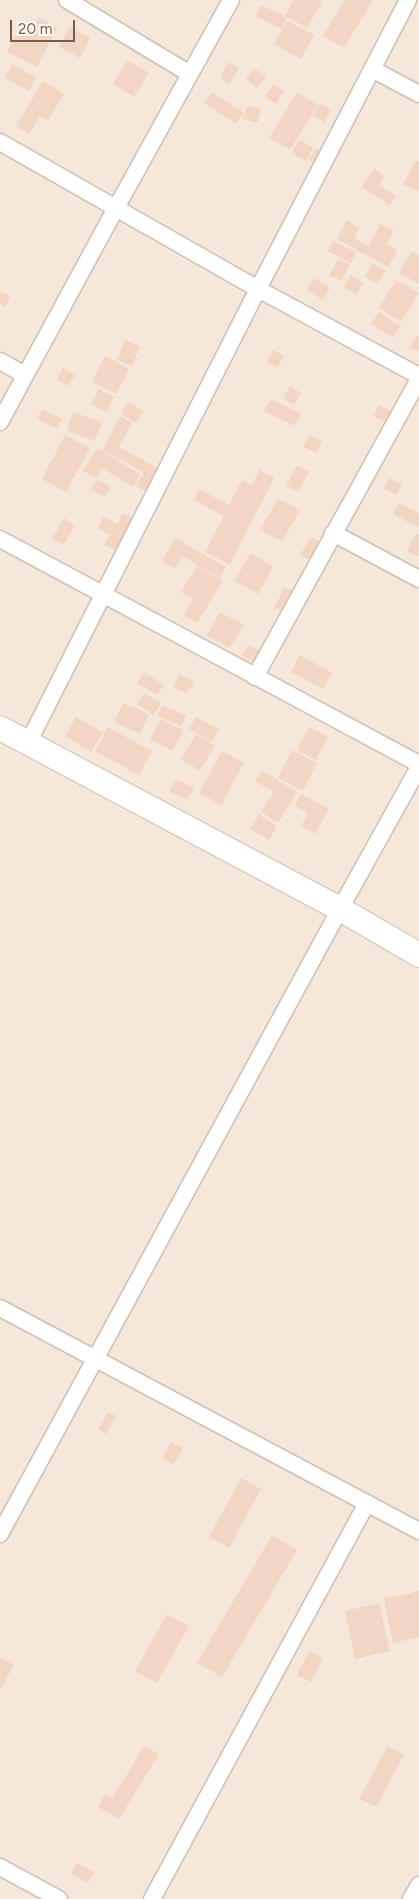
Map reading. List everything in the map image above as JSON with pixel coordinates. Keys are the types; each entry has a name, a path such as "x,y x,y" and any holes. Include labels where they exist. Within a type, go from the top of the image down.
{"street":[{"path":"68,0 190,74"},
{"path":"0,422 231,0"},
{"path":"28,743 258,289 408,0"},
{"path":"372,69 419,94"},
{"path":"0,142 419,378 255,677"},
{"path":"0,360 25,375"},
{"path":"333,533 419,579"},
{"path":"0,539 419,766 0,1534"},
{"path":"0,728 340,909 419,955"},
{"path":"0,1308 419,1531"},
{"path":"152,1899 368,1503"},
{"path":"0,1867 59,1899"},
{"path":"411,1899 419,1884"}],"shaded area":[{"path":"0,0 419,0 419,1899 0,1899"}],"building":[{"path":"293,0 318,0 322,2 307,28 287,17 282,29 255,16 261,5 285,16"},
{"path":"345,0 373,0 344,48 323,36"},
{"path":"39,18 57,28 37,67 7,52 20,26 32,32"},
{"path":"287,21 314,35 301,59 274,44"},
{"path":"69,27 90,38 80,58 59,47"},
{"path":"127,60 149,73 134,97 113,84"},
{"path":"228,62 239,68 230,84 220,78"},
{"path":"12,64 36,77 29,91 5,78"},
{"path":"254,68 266,77 257,88 246,79"},
{"path":"43,81 64,94 48,121 40,116 29,134 16,126"},
{"path":"273,84 284,91 276,104 265,97"},
{"path":"212,92 244,113 236,124 204,103"},
{"path":"297,92 318,105 290,150 269,138"},
{"path":"320,103 331,109 325,122 313,116"},
{"path":"247,106 261,109 257,123 243,119"},
{"path":"299,139 313,148 306,161 292,153"},
{"path":"316,148 326,154 319,166 309,160"},
{"path":"416,160 419,162 419,192 403,184"},
{"path":"374,169 384,176 379,185 396,196 390,205 362,187"},
{"path":"347,220 360,228 354,238 369,246 380,224 394,231 387,244 398,250 388,267 337,239"},
{"path":"333,241 356,252 351,263 328,251"},
{"path":"412,251 419,256 419,284 399,273"},
{"path":"339,258 350,265 341,281 329,275"},
{"path":"373,263 386,271 377,284 365,276"},
{"path":"351,275 363,283 356,295 344,287"},
{"path":"314,278 330,288 323,300 307,290"},
{"path":"396,280 419,293 401,322 379,308"},
{"path":"0,291 10,296 5,307 0,304"},
{"path":"379,312 400,326 393,338 371,324"},
{"path":"417,335 419,337 419,352 410,347"},
{"path":"125,340 140,346 132,366 117,360"},
{"path":"273,350 284,356 278,367 267,362"},
{"path":"105,356 129,369 116,394 92,382"},
{"path":"63,368 75,375 68,386 57,379"},
{"path":"290,386 301,393 294,405 283,398"},
{"path":"99,389 114,397 107,412 91,404"},
{"path":"271,399 301,414 294,426 264,411"},
{"path":"128,402 144,411 136,423 121,414"},
{"path":"379,405 391,411 386,422 373,416"},
{"path":"42,409 62,419 57,429 37,419"},
{"path":"73,412 102,422 95,441 67,431"},
{"path":"120,416 132,423 119,447 159,469 147,492 136,486 144,472 102,450"},
{"path":"65,435 90,448 66,492 42,479"},
{"path":"309,435 322,441 316,453 303,447"},
{"path":"97,448 140,474 133,487 102,468 96,478 83,471"},
{"path":"297,465 309,472 298,492 286,486"},
{"path":"259,470 274,478 230,565 205,552 224,516 194,500 199,489 229,505 242,480 252,485"},
{"path":"389,478 402,484 397,495 384,489"},
{"path":"98,479 111,487 104,497 91,489"},
{"path":"278,498 300,510 282,542 260,530"},
{"path":"399,503 419,513 419,528 393,514"},
{"path":"123,513 134,518 117,551 104,545 110,535 98,528 103,517 117,524"},
{"path":"64,518 75,525 64,545 52,539"},
{"path":"416,533 419,535 419,557 407,551"},
{"path":"311,537 320,542 310,560 300,555"},
{"path":"175,538 226,567 220,578 182,556 175,569 162,561"},
{"path":"250,553 273,566 258,594 235,581"},
{"path":"197,566 223,581 197,623 184,615 193,599 181,592"},
{"path":"284,587 294,591 285,611 275,607"},
{"path":"220,612 244,625 230,648 207,636"},
{"path":"248,645 264,653 258,664 242,656"},
{"path":"300,655 332,673 323,689 291,672"},
{"path":"144,672 164,685 157,695 137,683"},
{"path":"180,674 194,682 186,694 173,686"},
{"path":"144,693 161,703 154,715 137,704"},
{"path":"123,703 149,714 140,734 114,722"},
{"path":"162,705 186,715 181,726 157,716"},
{"path":"76,717 103,733 91,752 65,736"},
{"path":"196,717 219,729 212,742 189,729"},
{"path":"161,719 183,730 173,751 150,740"},
{"path":"108,727 152,751 139,775 95,751"},
{"path":"309,727 328,737 316,760 297,750"},
{"path":"196,734 215,746 200,771 181,759"},
{"path":"292,750 317,763 303,791 278,778"},
{"path":"222,751 244,763 221,805 199,793"},
{"path":"262,770 297,792 278,823 261,812 274,792 255,781"},
{"path":"176,779 194,788 187,800 169,791"},
{"path":"301,794 329,809 315,834 301,826 308,813 295,806"},
{"path":"259,814 277,826 269,840 250,829"},
{"path":"108,1412 116,1416 106,1434 99,1429"},
{"path":"171,1442 183,1448 174,1465 162,1458"},
{"path":"241,1478 261,1489 229,1548 209,1537"},
{"path":"272,1535 297,1550 222,1677 197,1663"},
{"path":"419,1591 419,1637 393,1643 384,1599"},
{"path":"379,1603 390,1651 355,1659 345,1611"},
{"path":"167,1614 189,1626 157,1683 135,1671"},
{"path":"309,1651 323,1658 311,1682 297,1675"},
{"path":"0,1657 14,1665 0,1690"},
{"path":"144,1746 159,1754 119,1819 98,1807 105,1794 112,1799"},
{"path":"388,1746 404,1755 376,1807 359,1799"},
{"path":"77,1863 94,1872 88,1883 71,1874"}]}
